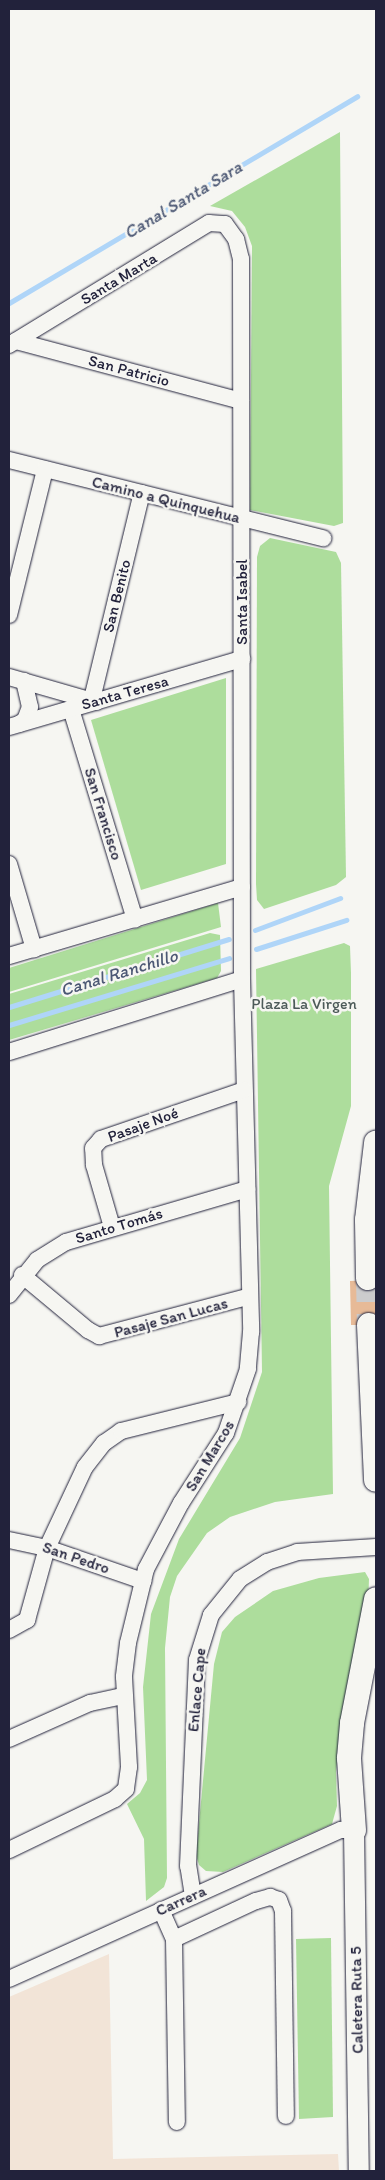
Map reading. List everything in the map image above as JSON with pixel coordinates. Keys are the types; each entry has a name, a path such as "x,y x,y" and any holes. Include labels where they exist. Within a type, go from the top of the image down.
{"highway":[{"path":"368,1278 368,1211 376,1143"},
{"path":"369,1325 376,1480"},
{"path":"354,1830 349,1758 352,1723 376,1599"}],"main road":[{"name":"Caletera Ruta 5","path":"354,1830 359,2171"}],"street":[{"name":"Santa Marta","path":"12,343 209,224 218,222 230,228"},
{"name":"Santa Isabel","path":"230,228 241,259 242,979"},
{"name":"San Patricio","path":"12,343 241,401"},
{"name":"Camino a Quinquehua","path":"9,460 242,520 323,538"},
{"path":"9,615 45,469"},
{"name":"San Benito","path":"94,700 142,493"},
{"name":"Santa Teresa","path":"14,726 94,700 242,659"},
{"path":"16,679 94,700"},
{"path":"14,726 25,720 30,707 16,679"},
{"name":"San Francisco","path":"71,709 135,919"},
{"path":"9,864 34,949"},
{"path":"9,956 242,887"},
{"path":"9,1052 242,979"},
{"name":"San Marcos","path":"9,1850 115,1799 126,1789 129,1767 123,1696 128,1643 143,1581 152,1556 226,1433 238,1402 250,1351 242,979"},
{"name":"Pasaje Noé","path":"112,1227 94,1165 93,1148 101,1139 244,1090"},
{"name":"Santo Tomás","path":"9,1295 22,1275 38,1260 66,1242 112,1227 248,1189"},
{"name":"Pasaje San Lucas","path":"22,1275 88,1330 99,1336 250,1296"},
{"path":"9,1630 27,1620 32,1610 47,1548 85,1468 112,1435 238,1402"},
{"name":"San Pedro","path":"9,1540 47,1548 143,1581"},
{"name":"Enlace Cape","path":"192,1896 188,1866 197,1660 211,1615 240,1579 267,1562 297,1552 376,1547"},
{"path":"9,1739 90,1703 123,1696"},
{"name":"Carrera","path":"9,1979 342,1830 354,1830"},
{"path":"174,1939 256,1901 270,1897 279,1900 283,1912 286,2116"},
{"path":"161,1910 174,1939 177,2122"}],"shaded area":[{"path":"109,1954 113,2159 338,2154 339,2171 9,2171 9,1997"}],"green space":[{"path":"340,132 343,523 334,526 250,510 252,246 245,227 232,211 210,206"},
{"path":"270,538 336,552 341,563 346,877 336,885 264,909 257,900 256,884 257,557 260,546"},
{"path":"226,678 226,864 141,890 91,720"},
{"path":"218,903 221,927 9,992 9,968"},
{"path":"210,933 220,935 221,971 217,978 9,1040 9,994"},
{"name":"Plaza La Virgen","path":"344,943 350,946 351,1106 329,1186 333,1494 275,1502 230,1517 207,1533 177,1576 170,1597 165,1648 167,1878 164,1887 146,1901 144,1839 127,1804 140,1793 147,1780 143,1687 151,1614 179,1539 240,1438 262,1372 256,969"},
{"path":"365,1572 369,1579 368,1606 342,1715 336,1772 337,1806 332,1824 223,1872 206,1871 199,1865 196,1855 214,1664 222,1632 235,1617 273,1591 319,1578"},
{"path":"331,1938 333,2117 299,2119 296,1939"}],"building":[{"path":"376,1280 376,1325 351,1325 350,1281"}],"waterway":[{"name":"Canal Santa Sara","path":"9,303 357,96"},
{"name":"Canal Ranchillo","path":"255,930 340,898"},
{"path":"256,949 346,920"},
{"name":"Canal Ranchillo","path":"9,1007 229,939"},
{"path":"9,1025 229,958"}],"tunnel":[{"path":"368,1278 369,1325"}]}
